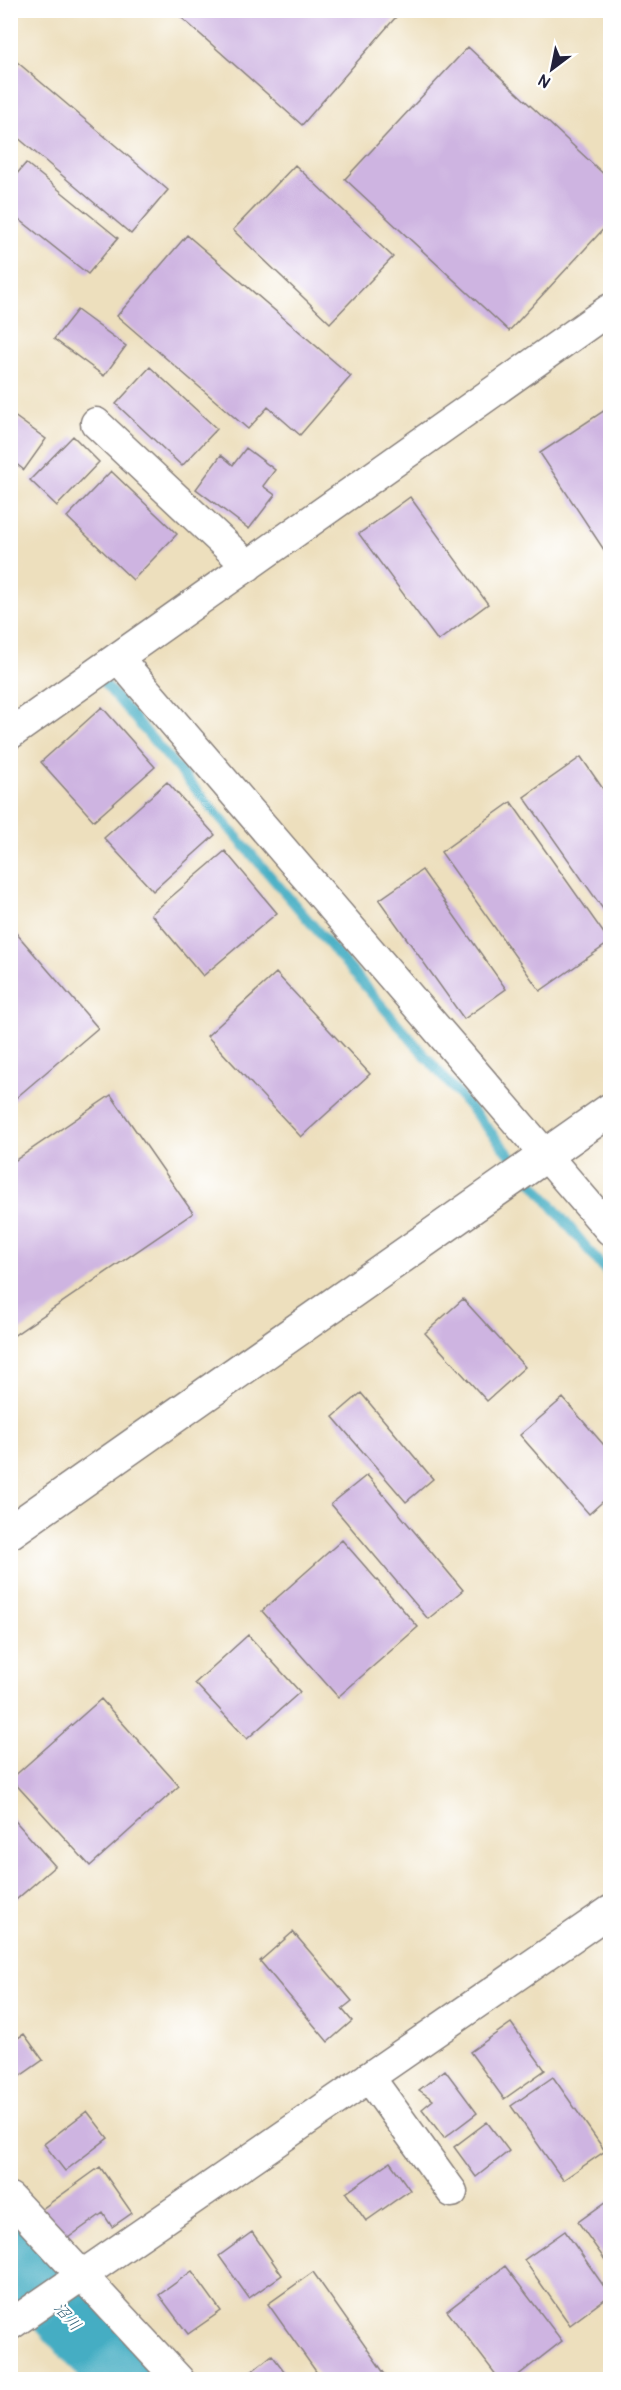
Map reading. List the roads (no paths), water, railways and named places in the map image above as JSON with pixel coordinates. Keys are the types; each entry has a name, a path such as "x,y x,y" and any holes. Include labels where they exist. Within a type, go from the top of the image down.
{"street":[{"path":"10,734 610,309"},
{"path":"96,423 248,566"},
{"path":"118,658 610,1230"},
{"path":"10,1532 610,1110"},
{"path":"16,2310 81,2275 610,1911"},
{"path":"369,2077 452,2192"},
{"path":"10,2198 179,2379"}],"waterway":[{"path":"104,683 490,1131 610,1276"},
{"name":"沼川","path":"10,2252 126,2380"}]}
